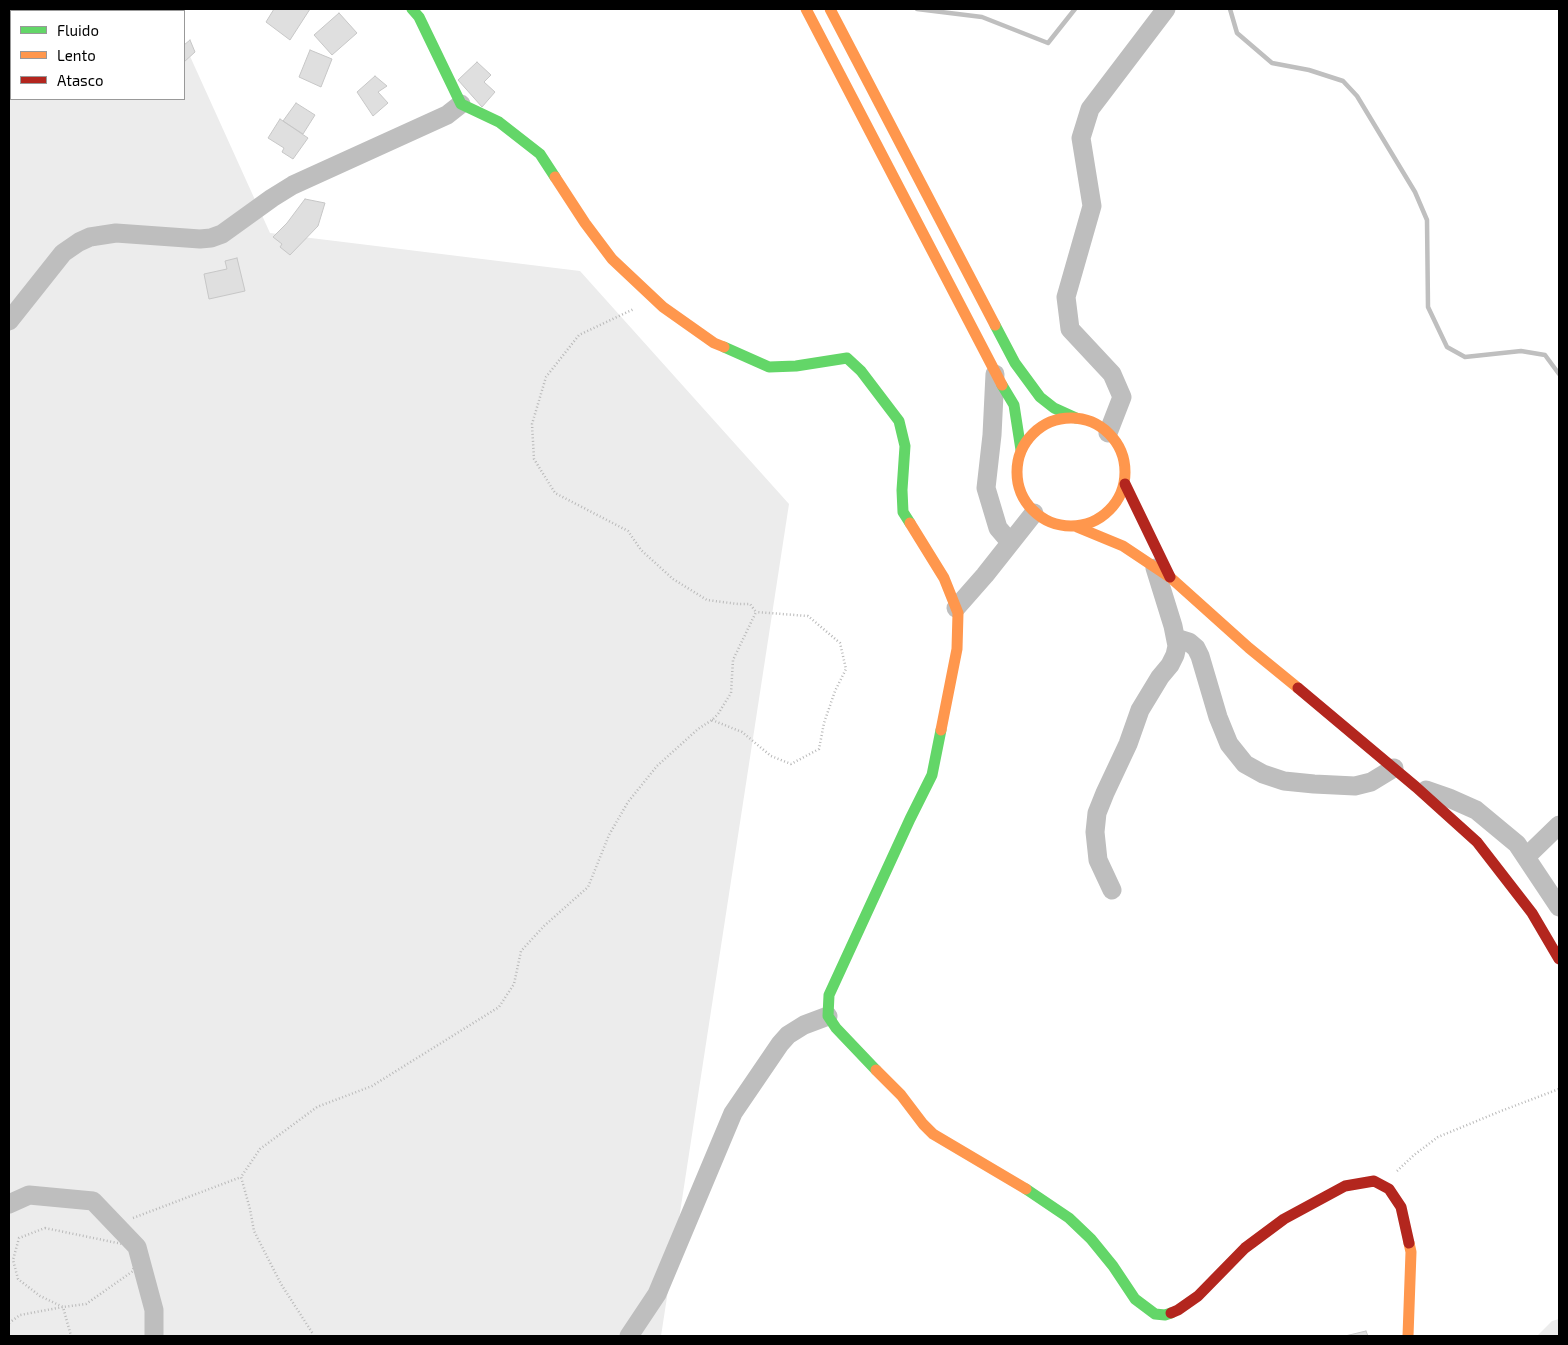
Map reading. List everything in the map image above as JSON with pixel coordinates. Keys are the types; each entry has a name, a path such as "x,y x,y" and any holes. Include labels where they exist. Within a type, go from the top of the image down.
{"street":[{"path":"412,9 419,17 461,104 499,122 540,154 612,259 663,307 714,342 769,367 796,366 847,358 861,371 899,421 905,446 902,490 903,512 944,578 958,613 956,650 932,775 910,818 829,995 828,1016 836,1028 901,1095 933,1134 1044,1200 1068,1218 1114,1266 1135,1299 1155,1314 1165,1315 1178,1310 1198,1296 1245,1248 1284,1219 1345,1186 1374,1181 1382,1185 1389,1190 1401,1207 1411,1252 1408,1336"},
{"path":"806,9 821,34 995,373 1014,405 1021,450"},
{"path":"830,9 1015,363 1040,397 1054,408 1093,423 1108,432 1120,447 1125,465 1125,484 1115,505 1099,520 1077,527 1065,527 1054,524 1034,513 1025,502 1019,490 1016,477 1017,463 1021,450 1030,436 1043,425 1059,419 1076,418"},
{"path":"1108,432 1122,397 1112,374 1070,329 1066,297 1092,206 1082,138 1090,109 1166,9"},
{"path":"9,321 63,253 78,242 90,237 116,233 200,239 211,238 222,234 292,185 446,115 461,104"},
{"path":"995,373 992,435 986,488 998,528 1010,542"},
{"path":"1125,484 1171,578"},
{"path":"956,608 1034,513"},
{"path":"1077,527 1123,546 1171,578 1249,648 1416,787 1477,842 1532,913 1559,959"},
{"path":"1112,890 1098,860 1094,832 1097,813 1128,744 1140,710 1175,655 1177,646 1164,592 1155,568"},
{"path":"1176,638 1189,642 1196,648 1218,717 1230,744 1245,764 1263,774 1284,781 1355,786 1371,782 1394,768"},
{"path":"1416,787 1449,798 1476,810 1517,844 1559,907"},
{"path":"1526,856 1559,825"},
{"path":"629,1336 657,1294 733,1113 788,1035 804,1025 828,1016"},
{"path":"9,1204 29,1195 93,1202 137,1248 154,1310 154,1336"}],"path":[{"path":"644,290 636,307 579,335 546,377 532,424 534,459 555,493 628,531 641,550 673,579 706,600 750,604 756,612 808,616 840,643 846,669 834,691 824,722 819,749 791,764 771,756 742,732 712,720"},
{"path":"115,1224 241,1177 260,1149 317,1107 372,1086 499,1007 514,984 521,951 544,926 588,887 609,835 628,802 657,766 698,729 718,714 731,693 733,660 756,612"},
{"path":"1382,1185 1414,1155 1438,1138 1559,1089"},
{"path":"241,1177 254,1231 281,1284 313,1336"},
{"path":"9,1323 20,1315 62,1307 86,1304 133,1271 137,1248 45,1228 19,1238 13,1260 18,1279 40,1296 62,1307 71,1336"}],"shaded area":[{"path":"10,32 10,100 185,100 185,45 270,233 580,271 789,504 661,1336 9,1336"},
{"path":"1559,1319 1559,1336 1537,1336 1552,1321"}],"building":[{"path":"274,9 310,9 290,40 266,22"},
{"path":"339,13 357,33 332,55 314,35"},
{"path":"190,40 195,52 185,61 185,44"},
{"path":"310,50 332,59 321,87 299,77"},
{"path":"477,62 491,75 484,82 495,92 482,107 458,80"},
{"path":"375,76 387,86 378,92 388,103 373,116 357,92"},
{"path":"296,103 315,115 303,134 283,121"},
{"path":"280,119 308,138 293,159 282,152 284,148 268,138"},
{"path":"305,199 325,203 318,226 290,255 280,247 282,244 273,237 287,223"},
{"path":"237,258 245,291 209,299 204,274 227,269 225,261"},
{"path":"1366,1331 1368,1336 1345,1336"}],"waterway":[{"path":"917,9 982,17 1048,43 1075,9"},
{"path":"1230,9 1237,33 1272,63 1309,70 1343,81 1357,96 1415,192 1427,220 1428,307 1447,347 1465,357 1521,351 1545,355 1559,374"}],"traffic: fast":[{"path":"412,9 419,17 461,104 499,122 540,154 555,177"},
{"path":"995,325 1015,363 1040,397 1054,408 1076,418"},
{"path":"724,347 769,367 796,366 847,358 861,371 899,421 905,446 902,490 903,512 910,523"},
{"path":"1002,385 1014,405 1021,450"},
{"path":"876,1070 836,1028 828,1016 829,995 932,775 941,730"},
{"path":"1026,1189 1069,1218 1091,1239 1113,1266 1135,1299 1155,1314 1165,1315 1171,1313"}],"traffic: slow":[{"path":"806,9 1002,385"},
{"path":"830,9 995,325"},
{"path":"555,177 585,223 612,259 663,307 714,343 724,347"},
{"path":"1071,418 1092,422 1109,434 1121,451 1125,472 1121,493 1109,510 1092,522 1071,526 1050,522 1033,510 1021,493 1017,472 1021,451 1033,434 1050,422 1071,418"},
{"path":"910,523 944,578 958,613 957,649 941,730"},
{"path":"1077,527 1123,546 1171,578 1249,648 1298,688"},
{"path":"876,1070 901,1095 933,1134 1026,1189"},
{"path":"1408,1336 1411,1252 1409,1243"}],"traffic: jam":[{"path":"1125,484 1170,577"},
{"path":"1298,688 1416,787 1477,842 1532,913 1559,959"},
{"path":"1171,1313 1198,1296 1245,1248 1284,1219 1345,1186 1374,1181 1389,1189 1401,1207 1409,1243"}]}
